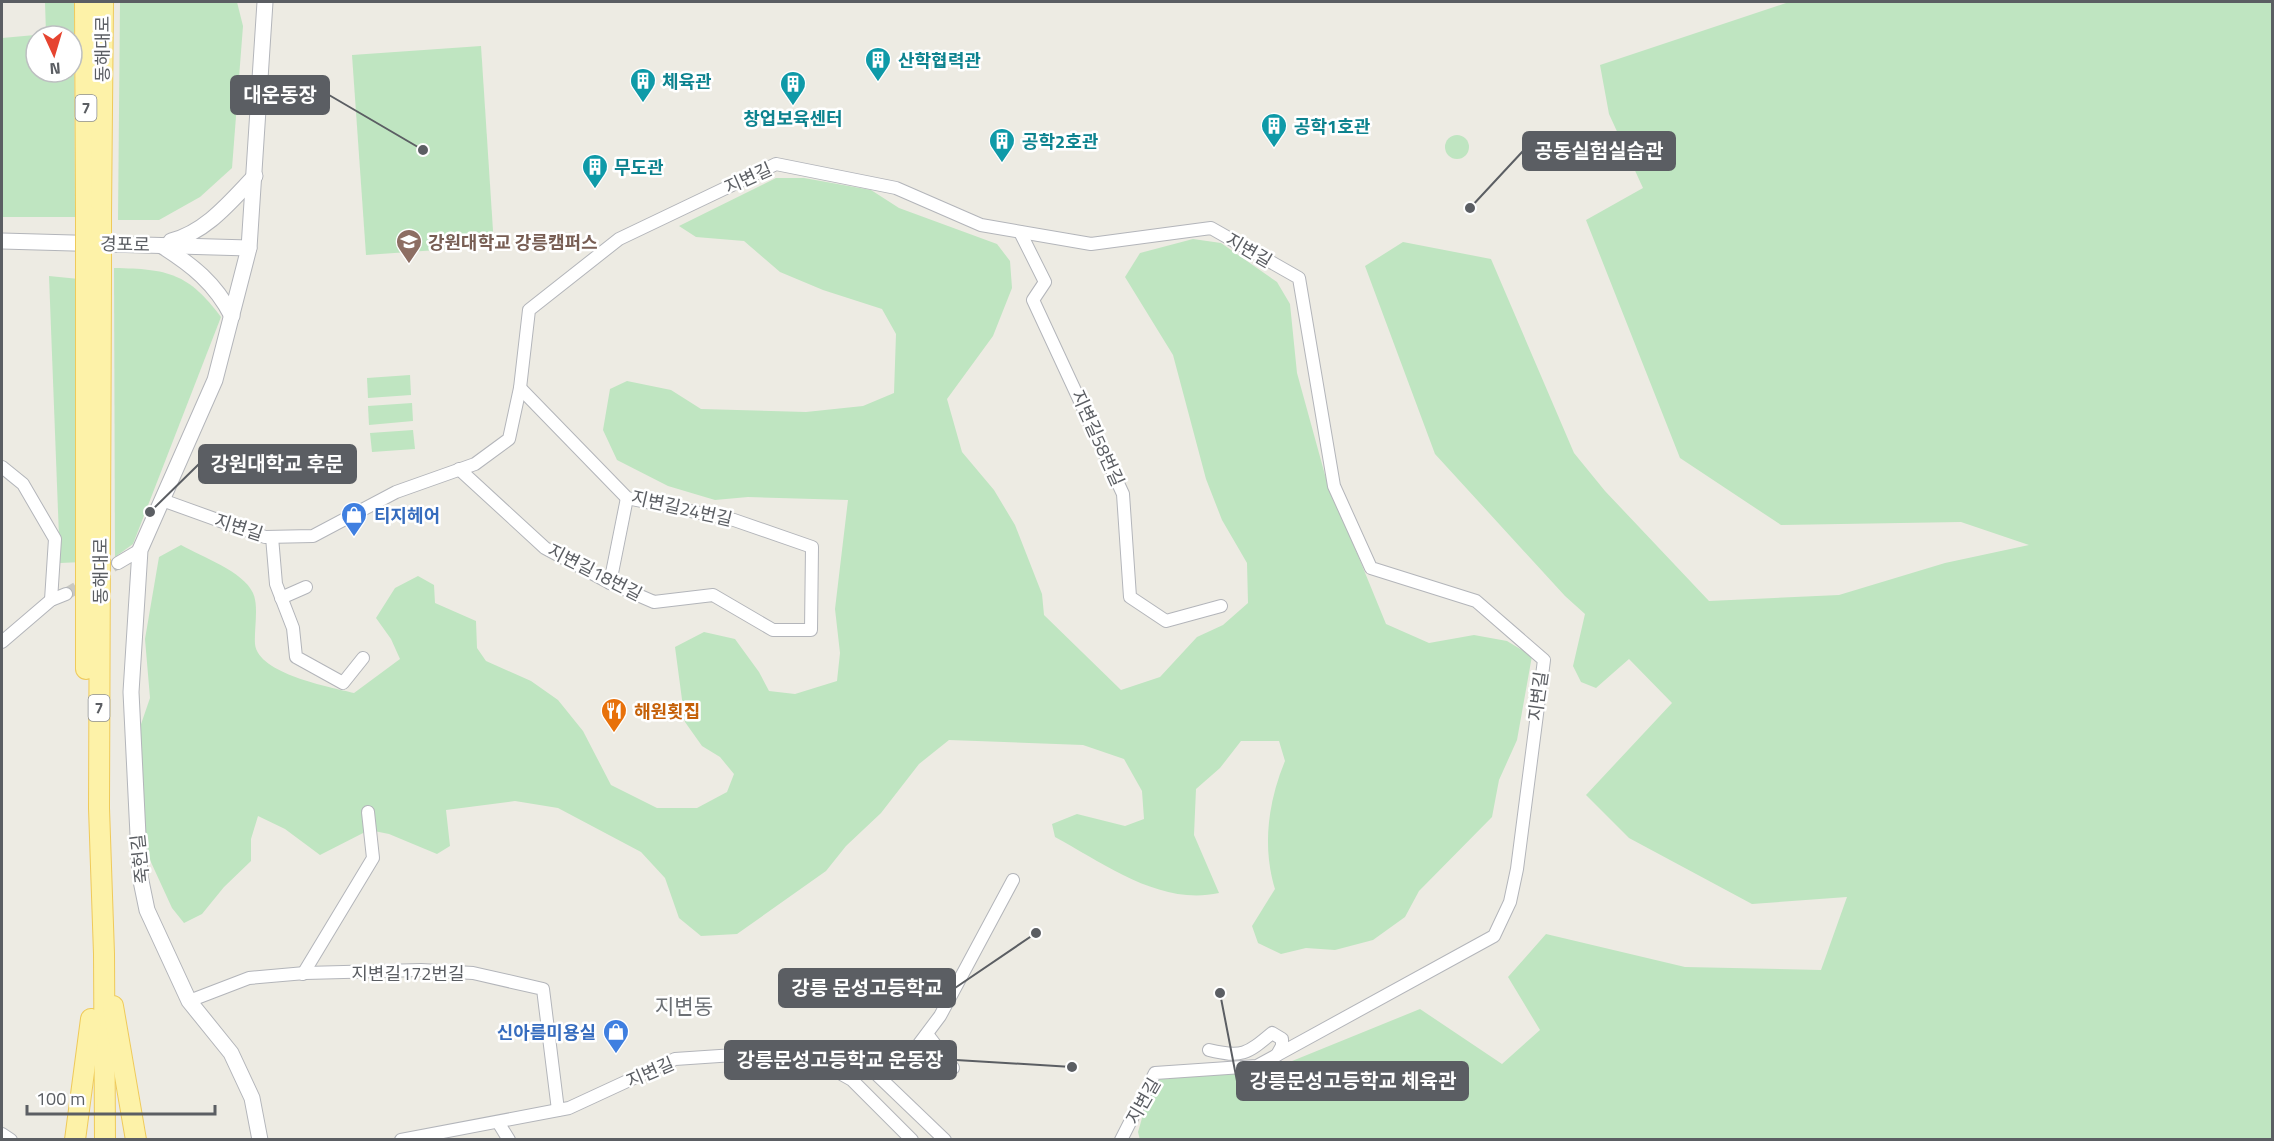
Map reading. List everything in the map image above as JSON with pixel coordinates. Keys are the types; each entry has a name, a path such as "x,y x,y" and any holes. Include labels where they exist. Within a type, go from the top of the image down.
{"main road":[{"name":"동해대로","path":"86,2 94,214 99,808 104,954 105,1140"},
{"name":"동해대로","path":"94,214 103,2"},
{"name":"동해대로","path":"92,1140 86,673 94,276"},
{"path":"104,954 136,1140"},
{"path":"75,1140 92,1019"}],"street":[{"path":"118,562 140,550 215,380 232,316 249,248 265,2"},
{"name":"지변길","path":"162,500 265,537 313,536 396,492 475,464 509,439 520,388 529,310 619,239 776,164 896,188 981,225 1091,244 1211,228 1299,278 1334,486 1371,568 1476,601 1544,660 1517,869 1510,902 1494,936 1257,1066 1155,1073 1121,1140"},
{"path":"160,244 184,238 217,216 255,176"},
{"name":"지변길58번길","path":"1020,232 1045,282 1033,300 1123,494 1130,597 1166,621 1221,606"},
{"name":"경포로","path":"2,241 249,248"},
{"path":"160,244 202,274 232,316"},
{"name":"지변길24번길","path":"520,388 627,498 734,520 812,547"},
{"path":"2,466 23,484 55,539 51,600"},
{"name":"지변길18번길","path":"459,469 545,548 610,583 654,602 713,595 772,630 811,630 812,547"},
{"path":"610,583 627,498"},
{"path":"272,537 276,584 293,628 296,657 343,683 363,658"},
{"name":"죽헌길","path":"140,550 131,692 140,876 147,910 189,1001 231,1053 252,1098 260,1140"},
{"path":"281,598 306,587"},
{"path":"2,642 51,600 66,594"},
{"path":"303,974 373,858 368,812"},
{"path":"843,1074 874,1072 916,1048 940,1016 1013,880"},
{"name":"지변길172번길","path":"189,1001 249,978 303,974 421,970 473,973 543,989 558,1110"},
{"path":"927,1034 953,1068"},
{"path":"1209,1050 1229,1055 1247,1054 1272,1034 1282,1039 1282,1046 1277,1055"},
{"name":"지변길","path":"401,1140 569,1108 675,1059 765,1053 813,1058 843,1074 852,1080 912,1140"},
{"path":"874,1072 945,1140"},
{"path":"498,1122 509,1140"},
{"path":"2,1134 11,1140"}],"green space":[{"path":"45,2 74,2 74,24 46,24"},
{"path":"120,2 237,2 243,26 232,168 200,197 159,220 118,220"},
{"path":"1789,2 2272,2 2272,1139 1140,1140 1138,1132 1155,1073 1270,1070 1420,1009 1502,1064 1540,1030 1508,977 1546,934 1685,967 1821,970 1847,897 1752,904 1629,838 1586,795 1672,703 1629,659 1596,688 1581,682 1573,666 1585,614 1565,596 1435,454 1365,266 1403,242 1491,259 1574,453 1605,491 1709,601 1839,595 1945,563 2029,545 1961,522 1781,525 1680,458 1586,220 1643,188 1609,114 1600,65"},
{"path":"24,36 24,84 74,84 75,217 2,217 2,38"},
{"path":"481,46 494,246 366,255 352,55"},
{"path":"1457,135 1465,139 1469,147 1465,155 1457,159 1449,155 1445,147 1449,139"},
{"path":"776,178 804,178 871,190 899,208 997,244 1010,261 1012,288 993,336 947,399 962,452 994,490 1015,525 1042,594 1044,615 1121,690 1160,677 1197,637 1223,625 1248,603 1247,563 1222,520 1206,479 1173,355 1125,277 1140,253 1193,239 1221,243 1277,282 1290,304 1297,373 1325,475 1386,624 1429,643 1474,635 1507,641 1532,656 1517,740 1499,780 1492,817 1419,891 1405,917 1373,940 1335,950 1306,948 1281,954 1258,943 1252,926 1275,889 1268,841 1274,792 1285,761 1279,741 1241,741 1220,768 1196,789 1194,835 1219,893 1197,895 1176,894 1134,880 1055,837 1052,824 1077,814 1125,826 1144,819 1142,791 1124,759 1083,745 949,740 919,764 881,813 846,846 826,871 737,934 701,936 679,918 665,878 641,852 558,808 515,801 446,810 450,846 437,854 389,834 369,830 320,855 285,829 258,816 251,839 251,861 224,887 202,914 184,923 172,908 144,847 139,730 150,698 145,639 159,557 181,545 221,565 248,585 256,604 255,644 259,654 268,663 297,678 354,693 400,659 391,639 376,618 395,588 418,576 434,585 435,603 476,621 477,648 486,661 531,681 558,700 583,731 611,785 657,808 697,808 727,792 734,774 720,757 702,746 685,722 675,647 704,632 735,639 759,672 769,691 795,694 837,681 840,653 835,609 848,500 748,497 715,500 668,486 617,460 603,430 610,389 627,381 671,390 701,409 806,412 863,406 894,393 896,334 882,309 823,290 780,272 744,241 696,237 679,226"},
{"path":"114,268 149,270 175,276 198,291 221,317 133,544 115,557"},
{"path":"49,276 79,279 83,562 60,563"},
{"path":"410,375 411,395 368,398 367,378"},
{"path":"412,403 413,421 369,425 368,406"},
{"path":"413,430 415,449 372,452 370,433"}],"tunnel":[{"path":"66,594 118,563"}],"place":[{"name":"산학협력관","path":"878,83"},
{"name":"체육관","path":"643,104"},
{"name":"창업보육센터","path":"793,107"},
{"name":"공학1호관","path":"1274,149"},
{"name":"대운동장","path":"423,150"},
{"name":"공학2호관","path":"1002,164"},
{"name":"무도관","path":"595,190"},
{"name":"공동실험실습관","path":"1470,208"},
{"name":"강원대학교 강릉캠퍼스","path":"409,265"},
{"name":"강원대학교 후문","path":"150,512"},
{"name":"티지헤어","path":"354,538"},
{"name":"해원횟집","path":"614,734"},
{"name":"강릉 문성고등학교","path":"1036,933"},
{"name":"강릉문성고등학교 체육관","path":"1220,993"},
{"name":"신아름미용실","path":"616,1055"},
{"name":"강릉문성고등학교 운동장","path":"1072,1067"}],"district":[{"name":"지변동","path":"684,1006"}]}
